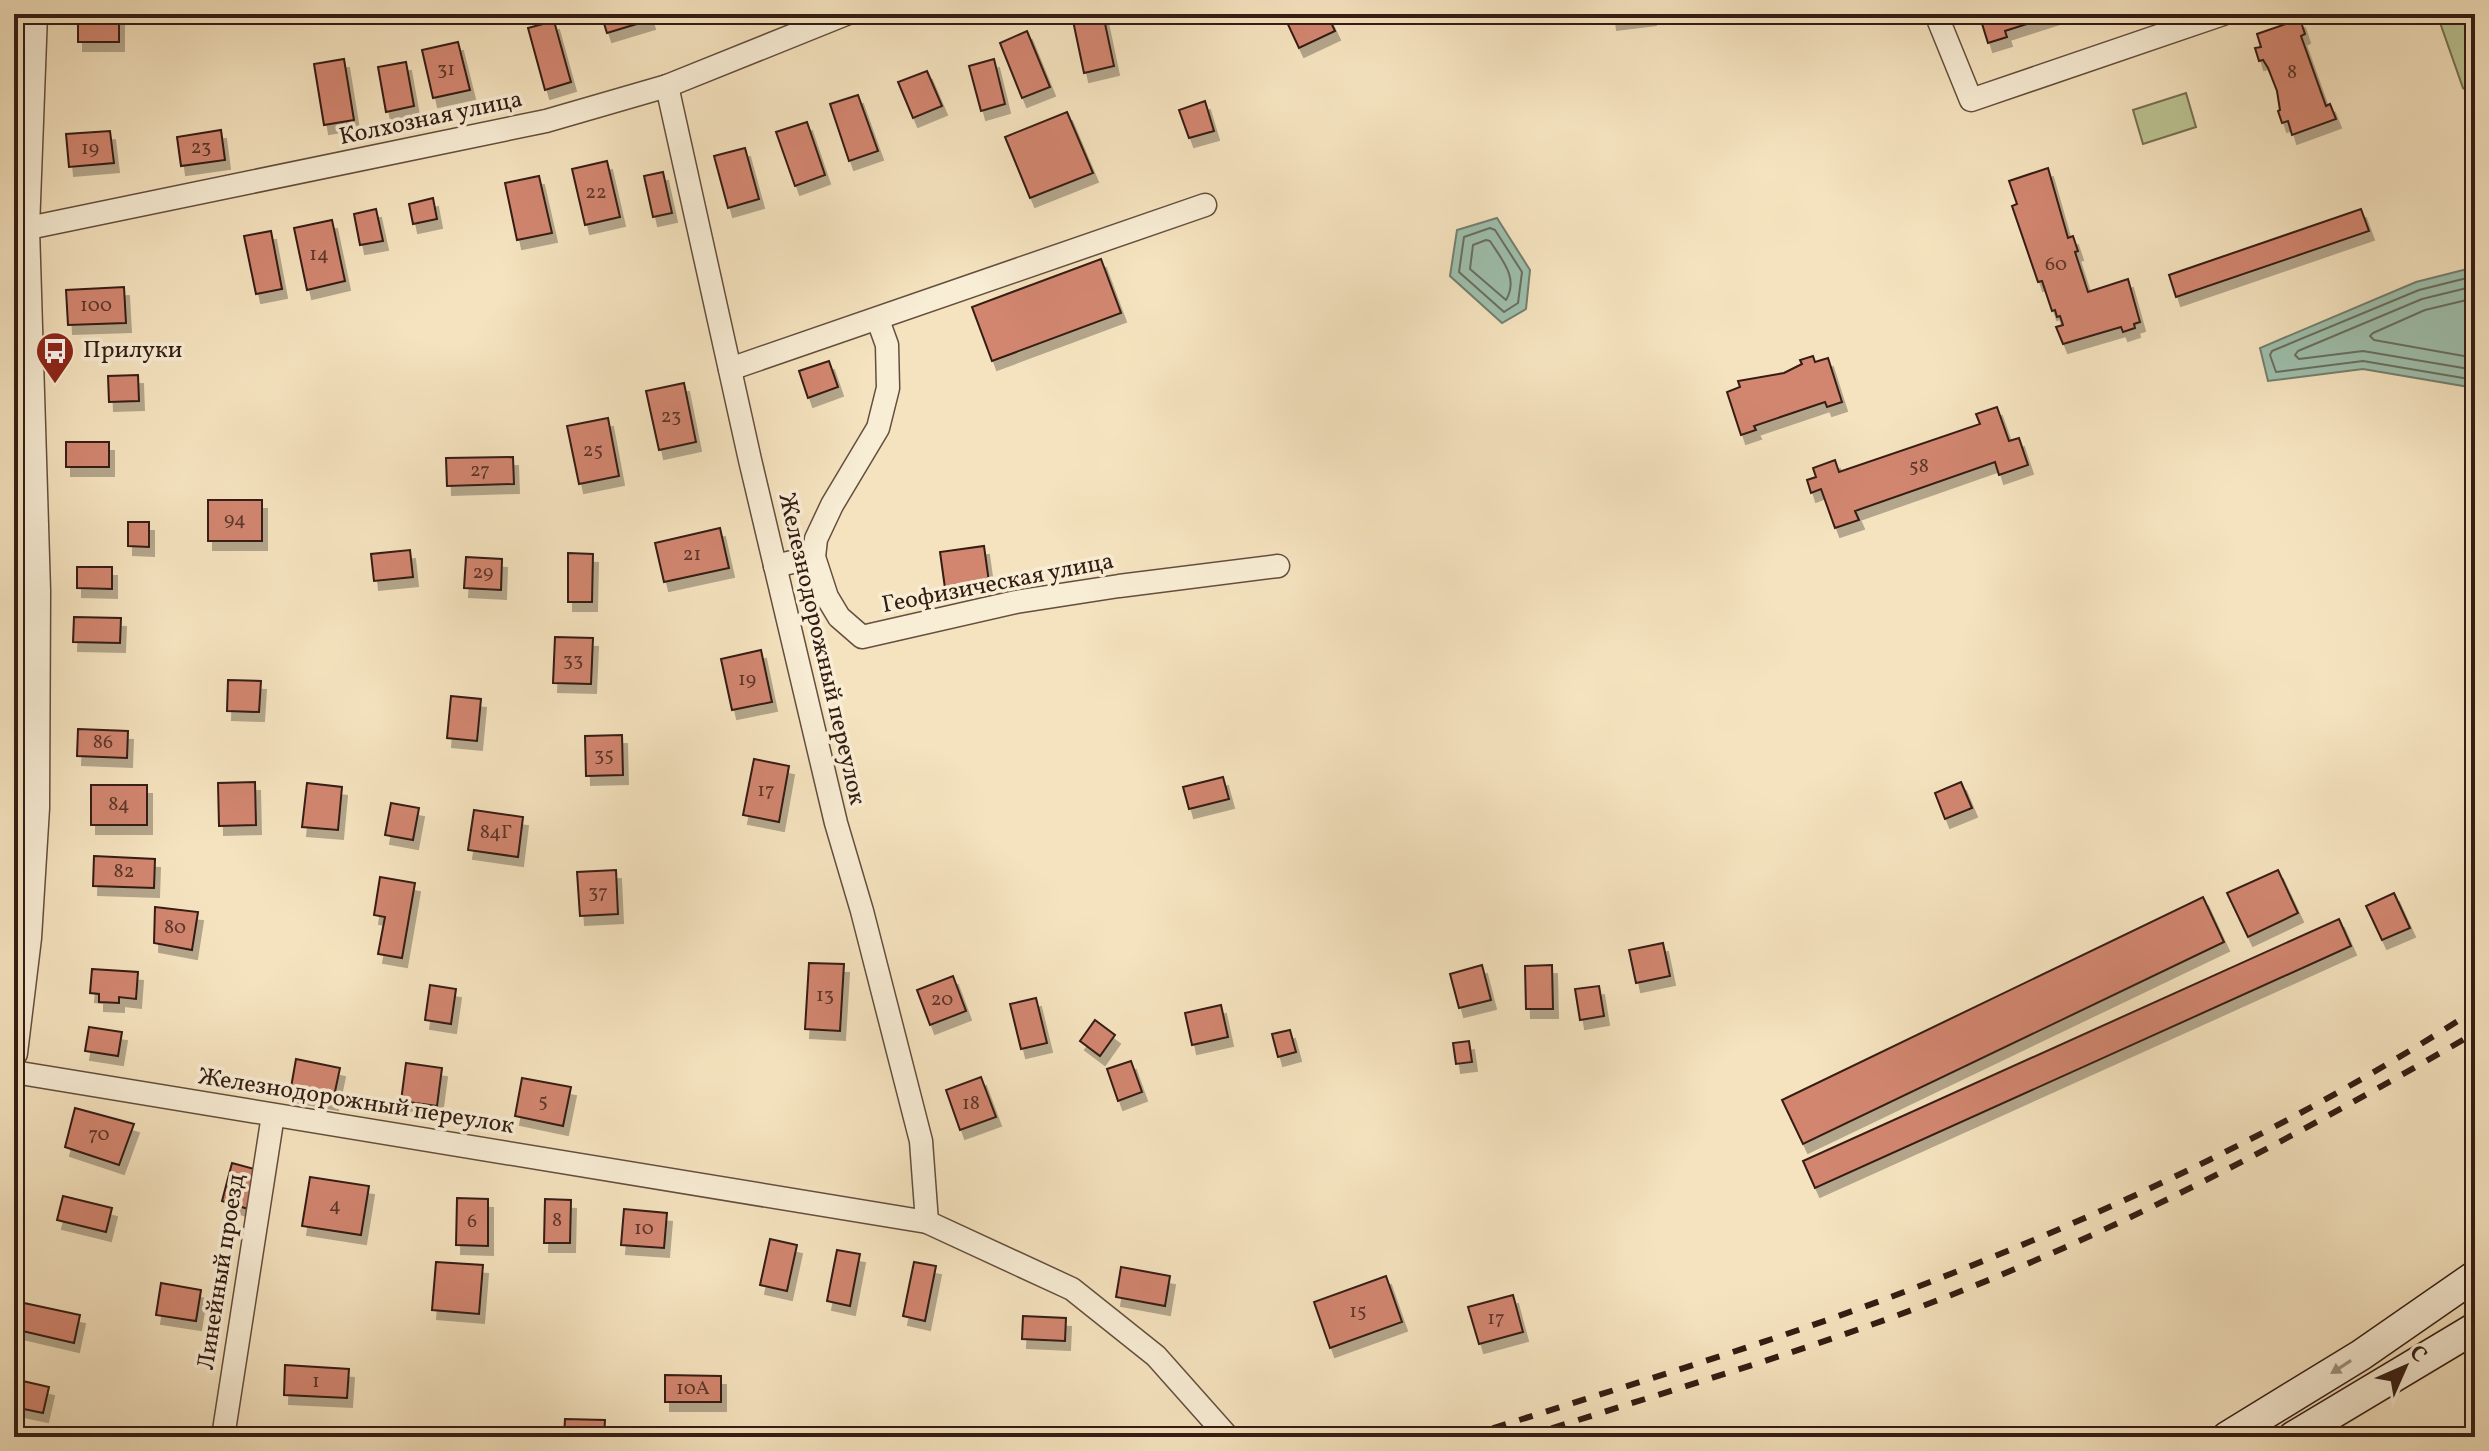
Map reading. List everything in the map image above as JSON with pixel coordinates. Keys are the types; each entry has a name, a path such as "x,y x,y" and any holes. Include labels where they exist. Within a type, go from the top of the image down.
{"main road":[{"path":"2227,1437 2348,1363 2475,1276"},
{"path":"2293,1437 2475,1328"}],"street":[{"path":"14,1053 28,938 36,808 36,576 20,229 34,14"},
{"name":"Колхозная улица","path":"20,229 546,121 667,86 846,14"},
{"path":"1936,14 1971,100 2223,14"},
{"name":"Железнодорожный переулок","path":"667,86 836,823 921,1141 927,1222"},
{"path":"730,369 1205,205"},
{"path":"775,566 814,557 816,539 832,505 878,428 888,388 887,345 878,320"},
{"name":"Геофизическая улица","path":"814,557 827,597 839,617 862,637 1016,602 1278,566"},
{"name":"Железнодорожный переулок","path":"14,1072 927,1222 1072,1289 1156,1356 1228,1437"},
{"name":"Линейный проезд","path":"223,1437 273,1115"}],"shaded area":[{"path":"2437,14 2475,14 2475,96 2463,88"},
{"path":"2186,93 2196,127 2143,144 2133,110"}],"water":[{"path":"1497,218 1530,270 1526,309 1502,323 1450,276 1457,230"},
{"path":"2475,267 2475,388 2363,369 2268,381 2260,348 2416,282"}],"building":[{"path":"78,14 119,14 119,42 78,42"},
{"path":"601,14 648,14 650,20 607,33"},
{"path":"1103,14 1114,66 1084,73 1072,16"},
{"path":"1327,14 1335,31 1299,48 1284,16"},
{"path":"1611,14 1651,14 1651,16 1612,21"},
{"path":"1979,14 2058,14 2005,31 2007,37 1988,43"},
{"path":"2300,19 2305,34 2301,36 2326,106 2330,104 2336,119 2292,135 2288,121 2282,123 2277,91 2268,68 2263,60 2259,61 2255,48 2261,47 2257,34"},
{"path":"554,21 571,82 545,90 528,28"},
{"path":"1027,31 1050,87 1022,98 1000,43"},
{"path":"458,42 470,90 433,98 422,50"},
{"path":"344,59 354,120 324,125 314,64"},
{"path":"994,59 1005,104 981,111 969,66"},
{"path":"406,62 414,106 386,112 378,67"},
{"path":"927,71 942,106 913,118 898,82"},
{"path":"858,95 878,151 849,161 830,104"},
{"path":"1205,101 1214,131 1189,138 1179,110"},
{"path":"1067,112 1093,173 1030,198 1005,137"},
{"path":"807,122 825,175 795,186 776,132"},
{"path":"221,130 225,160 181,166 177,137"},
{"path":"110,131 114,163 69,167 66,134"},
{"path":"745,148 759,199 728,208 714,156"},
{"path":"607,161 620,217 585,225 572,169"},
{"path":"2048,168 2068,238 2073,236 2078,251 2075,252 2088,292 2128,279 2140,322 2134,324 2135,328 2123,332 2121,327 2063,344 2056,327 2063,325 2060,316 2057,317 2055,310 2052,311 2042,281 2038,282 2012,206 2017,204 2009,181"},
{"path":"663,172 672,213 653,217 644,176"},
{"path":"539,176 552,233 517,240 505,183"},
{"path":"433,198 437,219 413,224 409,204"},
{"path":"376,209 383,241 360,245 354,214"},
{"path":"2361,209 2369,231 2176,297 2169,275"},
{"path":"332,220 345,281 307,290 294,228"},
{"path":"271,231 282,289 256,294 244,236"},
{"path":"1101,259 1121,313 992,361 972,307"},
{"path":"124,287 126,323 68,325 66,290"},
{"path":"1813,356 1815,362 1828,358 1842,402 1827,407 1825,402 1754,426 1756,430 1741,435 1727,392 1740,387 1738,381 1784,373 1802,364 1800,360"},
{"path":"829,361 838,387 808,398 799,371"},
{"path":"138,375 139,401 109,402 108,376"},
{"path":"684,383 696,442 659,450 646,391"},
{"path":"1997,407 2009,441 2019,438 2028,465 1999,475 1995,462 1855,511 1859,520 1835,528 1821,489 1811,493 1807,480 1816,477 1813,468 1835,460 1839,472 1980,424 1976,414"},
{"path":"608,418 619,476 579,484 567,426"},
{"path":"66,442 109,442 109,467 66,467"},
{"path":"513,457 514,484 447,486 446,458"},
{"path":"208,500 262,500 262,541 208,541"},
{"path":"128,522 149,522 149,547 128,546"},
{"path":"720,528 729,568 664,582 655,543"},
{"path":"984,546 989,582 945,588 940,552"},
{"path":"410,550 413,577 374,581 371,554"},
{"path":"568,553 593,554 592,602 568,602"},
{"path":"466,557 502,559 501,590 464,588"},
{"path":"77,567 112,567 112,589 77,588"},
{"path":"74,617 121,618 120,643 73,642"},
{"path":"555,637 593,638 591,684 553,683"},
{"path":"761,650 772,702 732,710 721,659"},
{"path":"228,680 261,681 259,712 227,711"},
{"path":"451,696 481,699 477,741 447,738"},
{"path":"78,729 128,731 127,758 77,756"},
{"path":"622,735 623,775 586,776 585,736"},
{"path":"754,759 789,766 779,822 743,815"},
{"path":"1223,777 1229,799 1189,809 1183,787"},
{"path":"255,782 256,825 219,826 218,783"},
{"path":"1961,782 1972,808 1945,819 1935,793"},
{"path":"307,783 342,787 338,830 302,827"},
{"path":"91,785 147,785 147,825 91,825"},
{"path":"391,803 419,808 413,840 385,835"},
{"path":"474,810 523,817 518,857 468,850"},
{"path":"94,856 155,859 154,888 93,886"},
{"path":"616,870 618,914 580,916 577,872"},
{"path":"2278,870 2298,913 2248,937 2227,893"},
{"path":"380,877 415,883 402,958 378,954 385,917 374,915"},
{"path":"2394,893 2410,928 2382,940 2366,906"},
{"path":"2203,897 2224,942 1803,1144 1782,1100"},
{"path":"155,907 198,912 192,950 154,943"},
{"path":"2339,919 2351,946 1815,1188 1803,1161"},
{"path":"1663,943 1670,976 1636,983 1629,950"},
{"path":"809,963 844,964 840,1031 805,1029"},
{"path":"1482,965 1491,1000 1459,1008 1450,974"},
{"path":"1552,965 1553,1009 1526,1009 1525,966"},
{"path":"92,969 138,972 136,999 119,997 119,1003 99,1002 99,994 90,993"},
{"path":"953,976 966,1011 930,1025 917,990"},
{"path":"430,985 456,989 451,1024 425,1020"},
{"path":"1599,986 1604,1016 1580,1020 1575,989"},
{"path":"1036,998 1047,1043 1021,1049 1010,1004"},
{"path":"1221,1005 1228,1037 1192,1045 1185,1013"},
{"path":"1095,1020 1115,1035 1100,1056 1080,1041"},
{"path":"89,1027 122,1032 118,1056 85,1051"},
{"path":"1290,1030 1296,1052 1278,1057 1272,1034"},
{"path":"1469,1041 1472,1062 1456,1064 1453,1043"},
{"path":"296,1059 340,1068 333,1101 290,1093"},
{"path":"1131,1061 1142,1092 1118,1101 1107,1069"},
{"path":"406,1063 442,1068 437,1106 401,1101"},
{"path":"981,1077 996,1117 960,1130 946,1090"},
{"path":"522,1078 571,1087 563,1126 515,1116"},
{"path":"75,1108 134,1124 119,1165 65,1147"},
{"path":"232,1163 258,1170 248,1209 222,1201"},
{"path":"310,1177 369,1186 361,1235 302,1226"},
{"path":"63,1196 112,1208 106,1232 57,1220"},
{"path":"457,1198 488,1199 488,1246 456,1245"},
{"path":"545,1199 571,1200 570,1243 544,1243"},
{"path":"624,1209 667,1213 664,1248 621,1245"},
{"path":"770,1239 797,1245 787,1291 760,1285"},
{"path":"837,1250 860,1254 850,1306 827,1301"},
{"path":"436,1262 483,1265 479,1314 432,1310"},
{"path":"914,1262 936,1266 925,1321 903,1316"},
{"path":"1121,1267 1170,1276 1165,1306 1116,1297"},
{"path":"1386,1276 1402,1322 1330,1348 1314,1302"},
{"path":"161,1283 201,1290 196,1321 156,1315"},
{"path":"1513,1295 1523,1332 1479,1344 1468,1307"},
{"path":"24,1303 80,1315 74,1343 18,1330"},
{"path":"1023,1316 1066,1318 1065,1341 1022,1339"},
{"path":"285,1365 349,1369 347,1398 284,1395"},
{"path":"665,1375 721,1376 721,1402 665,1402"},
{"path":"14,1379 49,1387 43,1413 14,1407"},
{"path":"565,1419 605,1420 604,1437 564,1437"},
{"path":"278,1428 328,1429 327,1437 278,1437"}],"railway":[{"path":"1466,1437 1816,1324 1930,1282 2071,1224 2209,1160 2345,1089 2475,1010"},
{"path":"1525,1437 1832,1338 2003,1274 2141,1212 2276,1144 2475,1033"}],"place":[{"name":"Прилуки","path":"55,385"}]}
